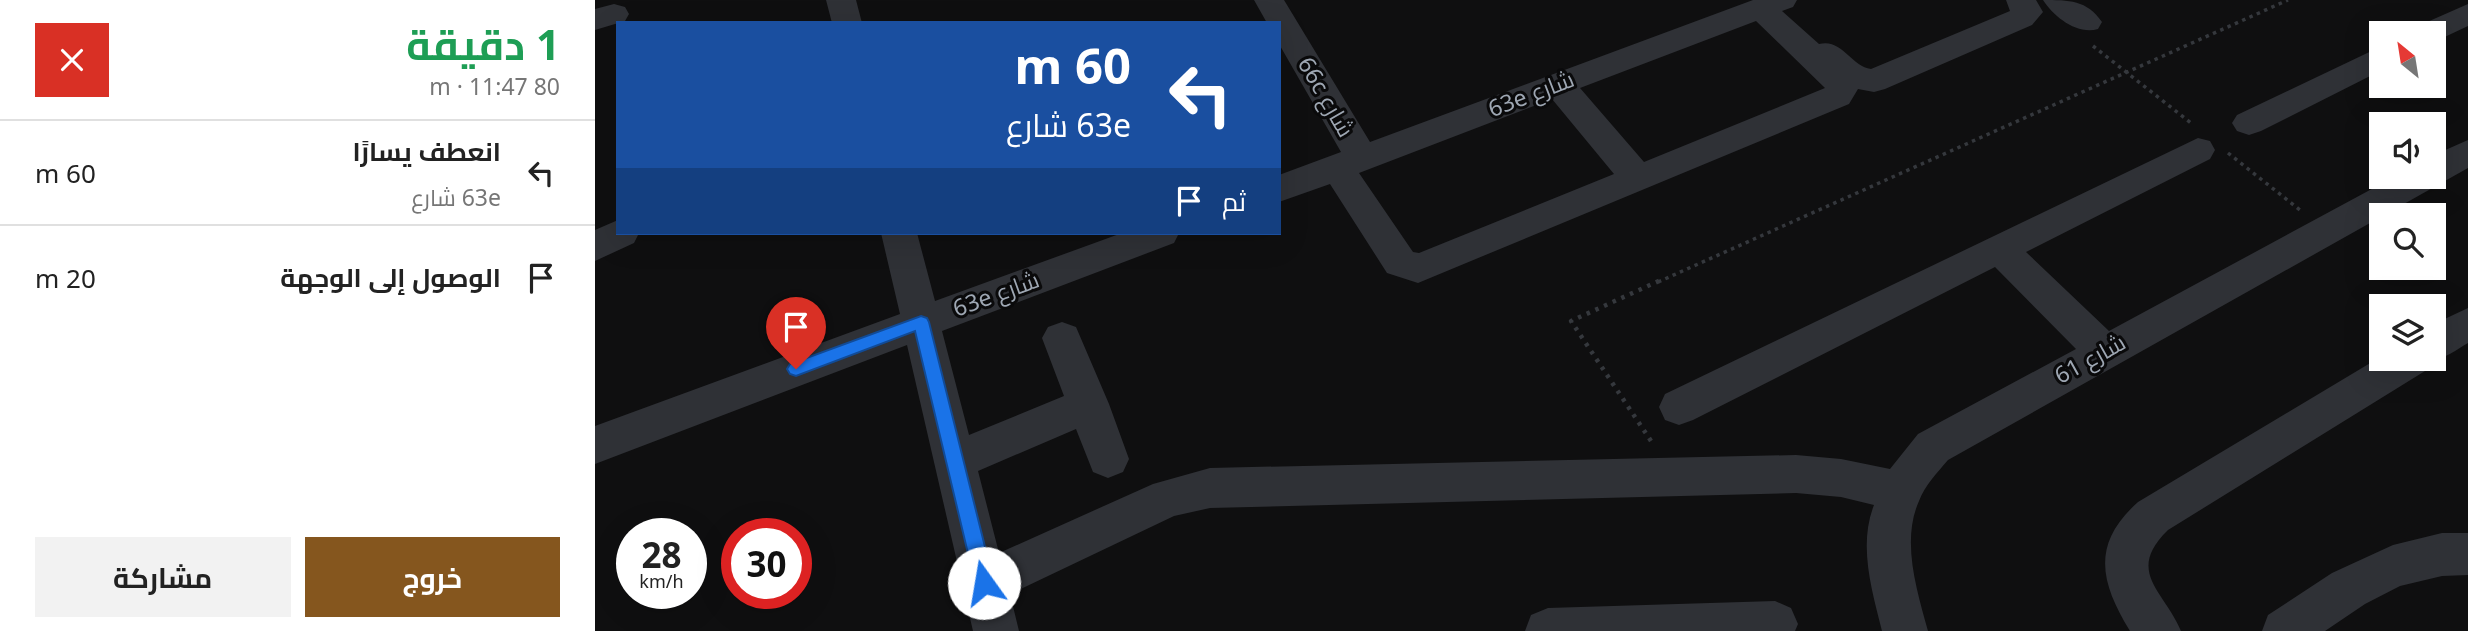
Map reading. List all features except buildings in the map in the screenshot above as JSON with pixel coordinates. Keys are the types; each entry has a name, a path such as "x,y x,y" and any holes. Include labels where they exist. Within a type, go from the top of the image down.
{"street":[{"path":"841,0 846,21"},
{"name":"66c شارع","path":"1269,0 1279,21"},
{"path":"1772,4 1847,73 1866,82 1880,79 2021,18 2028,12 2021,0"},
{"path":"2058,0 2086,31"},
{"name":"66c شارع","path":"1281,24 1400,264 1418,268 1639,179 1840,93 1841,84 1838,80 1772,4"},
{"name":"63e شارع","path":"1281,188 1772,4"},
{"path":"2447,24 2468,14"},
{"path":"2249,123 2369,63"},
{"path":"1558,84 1639,179"},
{"path":"1679,408 2206,142"},
{"path":"2446,164 2468,152"},
{"name":"شارع 61","path":"1905,631 1889,557 1890,522 1900,491 1914,467 1933,447 2401,189"},
{"path":"595,247 617,235"},
{"path":"899,235 996,631"},
{"name":"63e شارع","path":"595,445 1156,235"},
{"path":"2000,248 2105,352"},
{"path":"1062,338 1108,459"},
{"path":"2158,631 2130,590 2125,566 2128,545 2137,528 2392,371"},
{"path":"955,461 1089,404"},
{"path":"984,583 1158,502 1210,488 1818,476 1900,491"},
{"path":"2285,631 2379,570 2417,558 2468,554"},
{"path":"1548,631 1775,624"}],"path":[{"path":"1676,477 1571,321 2288,0"},
{"path":"2086,31 2125,71 2206,142 2326,230"}],"route":[{"path":"796,369 921,322 984,583"}]}
